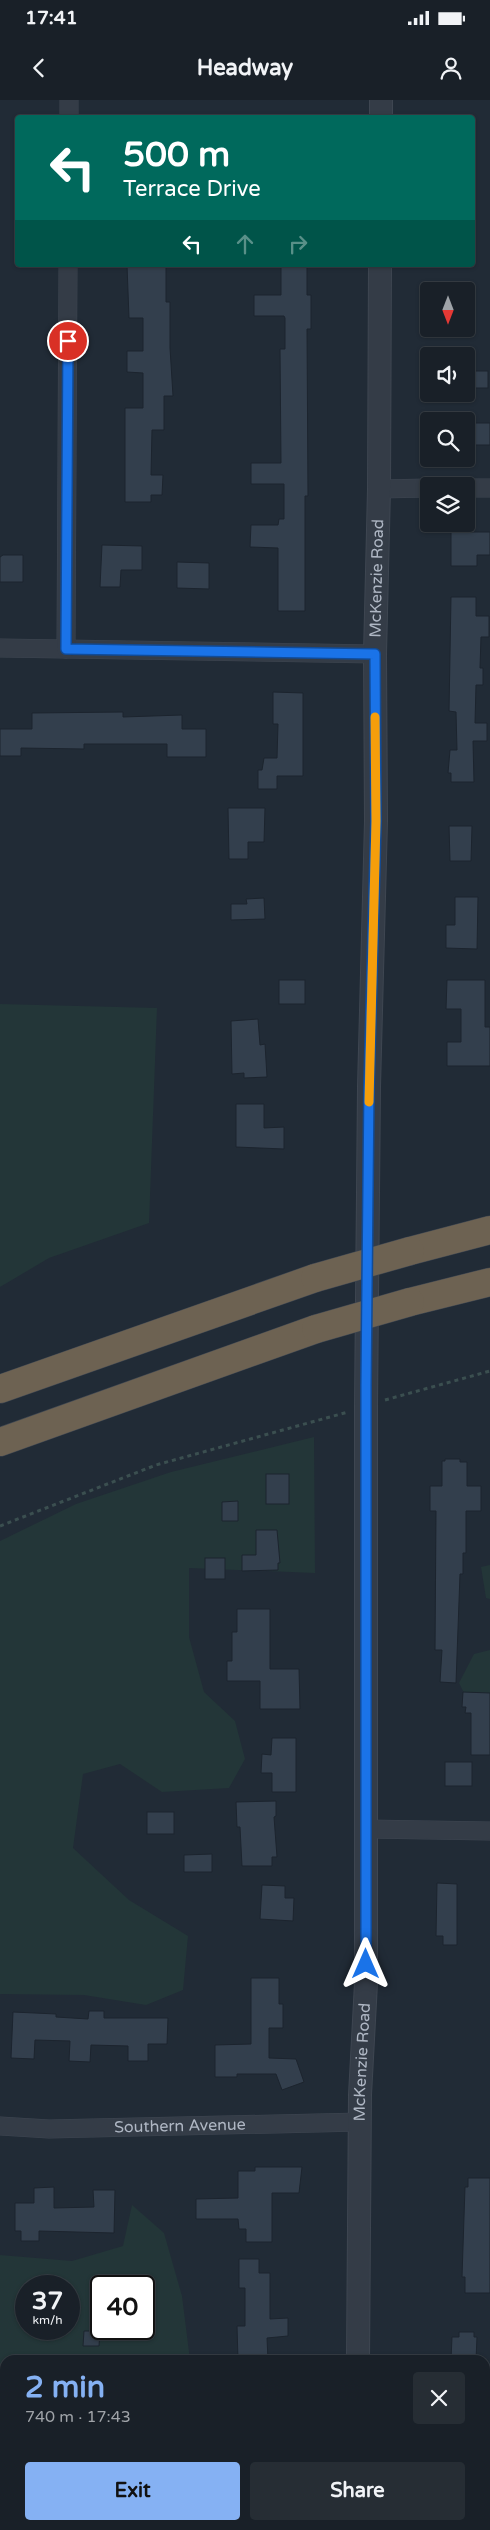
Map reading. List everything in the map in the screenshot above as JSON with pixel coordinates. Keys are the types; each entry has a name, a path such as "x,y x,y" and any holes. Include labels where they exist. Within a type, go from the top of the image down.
{"highway":[{"path":"0,1389 315,1278 490,1230"},
{"path":"0,1442 316,1329 410,1302 490,1282"}],"street":[{"path":"69,100 69,115"},
{"path":"381,100 381,115"},
{"path":"66,649 68,267"},
{"name":"McKenzie Road","path":"358,2355 360,2122 366,1983 366,1396 369,1087 376,821 375,654 379,489 380,267"},
{"path":"379,489 420,488"},
{"path":"475,488 490,488"},
{"path":"0,648 375,654"},
{"path":"366,1829 490,1830"},
{"name":"Southern Avenue","path":"0,2126 49,2129 360,2122"}],"path":[{"path":"381,1401 490,1371"},
{"path":"0,1526 156,1465 354,1410"}],"shaded area":[{"path":"0,1004 157,1008 149,1223 49,1258 0,1287"},
{"path":"314,1437 315,1573 189,1568 189,1637 204,1692 235,1721 245,1759 229,1788 162,1792 120,1764 83,1774 73,1848 129,1900 188,1936 183,1990 146,2005 84,1995 0,1994 0,1541 76,1504 171,1472"},
{"path":"490,1565 490,1599 486,1598 481,1567"},
{"path":"490,1650 490,1726 479,1723 459,1683 474,1654"},
{"path":"132,2205 164,2233 182,2296 189,2355 0,2355 0,2255 72,2261 123,2246"}],"building":[{"path":"127,267 166,267 166,302 170,302 173,396 164,396 164,430 152,430 151,475 163,475 162,495 151,495 151,502 125,502 125,408 143,408 143,373 127,372 127,351 143,351 143,318 129,318"},
{"path":"281,267 307,267 307,295 311,295 311,329 307,329 308,496 305,496 305,611 278,611 278,548 250,547 251,525 278,525 279,519 284,519 284,484 251,484 251,463 281,463 280,349 285,349 284,316 254,316 254,295 281,295"},
{"path":"475,371 488,371 488,388 475,388"},
{"path":"475,423 490,423 490,445 475,445"},
{"path":"451,532 490,532 490,555 477,555 477,566 451,566"},
{"path":"102,545 142,546 142,570 121,570 120,587 100,587"},
{"path":"3,555 23,555 23,582 0,582 0,557"},
{"path":"177,562 209,563 209,589 177,588"},
{"path":"451,597 476,597 476,616 489,616 489,637 481,637 480,668 483,668 483,685 476,685 475,723 487,723 487,741 473,741 474,782 451,782 451,773 448,773 450,750 457,750 456,712 449,711"},
{"path":"273,692 303,693 303,776 277,776 277,789 258,789 258,770 262,770 264,758 277,758 278,724 273,724"},
{"path":"123,712 123,717 182,715 182,729 206,729 206,757 167,757 167,744 84,744 84,749 21,748 21,756 0,756 0,729 32,729 32,713"},
{"path":"228,808 265,808 264,842 248,842 248,859 229,859"},
{"path":"449,826 472,826 471,861 450,861"},
{"path":"455,897 478,897 477,949 446,948 446,925 455,925"},
{"path":"264,898 265,919 231,920 231,904 247,904 246,899"},
{"path":"279,980 305,980 305,1004 279,1004"},
{"path":"447,980 485,980 485,1027 490,1027 490,1066 447,1066 447,1042 461,1042 461,1009 446,1009"},
{"path":"258,1019 260,1045 265,1044 267,1077 244,1078 244,1073 232,1074 231,1021"},
{"path":"236,1104 264,1104 264,1128 284,1127 284,1149 236,1147"},
{"path":"445,1459 460,1459 460,1462 467,1462 467,1486 481,1486 481,1511 466,1511 466,1553 463,1553 463,1574 460,1574 456,1683 440,1682 442,1650 435,1650 436,1511 430,1511 430,1486 442,1486 442,1461 445,1461"},
{"path":"266,1474 289,1474 289,1504 266,1504"},
{"path":"238,1501 238,1521 222,1521 222,1502"},
{"path":"256,1530 277,1530 280,1563 278,1563 278,1570 242,1571 242,1555 256,1555"},
{"path":"205,1558 225,1558 225,1579 205,1579"},
{"path":"237,1609 270,1609 270,1669 299,1669 300,1709 260,1709 260,1681 227,1681 227,1661 232,1661 232,1632 237,1632"},
{"path":"463,1692 490,1693 490,1755 471,1755 471,1713 465,1713 466,1707 462,1707"},
{"path":"272,1738 296,1738 296,1792 272,1792 272,1773 261,1773 262,1754 271,1755"},
{"path":"445,1762 472,1762 472,1786 445,1786"},
{"path":"276,1801 276,1816 274,1817 277,1857 272,1857 272,1866 242,1866 240,1827 237,1827 236,1802"},
{"path":"147,1812 174,1812 174,1834 147,1834"},
{"path":"212,1854 212,1872 184,1872 184,1855"},
{"path":"437,1883 457,1884 457,1945 443,1945 443,1936 436,1936"},
{"path":"262,1885 285,1886 285,1898 294,1898 293,1921 260,1919"},
{"path":"251,1978 279,1978 279,2004 283,2004 283,2028 269,2028 269,2058 296,2059 304,2082 282,2090 276,2074 237,2074 237,2077 215,2077 215,2045 251,2044"},
{"path":"89,2011 104,2011 104,2018 168,2018 167,2044 148,2044 148,2061 128,2061 128,2046 91,2045 90,2062 69,2061 70,2041 35,2040 34,2059 11,2058 13,2012 56,2014 56,2017 88,2019"},
{"path":"255,2167 302,2167 299,2193 272,2193 272,2242 246,2242 246,2229 239,2229 238,2219 196,2219 196,2199 238,2198 238,2171 255,2171"},
{"path":"468,2178 490,2178 490,2293 465,2293 465,2277 462,2277 465,2187 468,2187"},
{"path":"54,2187 54,2208 94,2207 93,2190 115,2190 114,2233 39,2231 39,2241 21,2241 21,2231 15,2231 15,2203 34,2203 34,2188"},
{"path":"239,2259 259,2259 259,2273 270,2273 270,2319 288,2318 288,2336 267,2338 268,2355 238,2355 237,2326 245,2326 245,2288 239,2288"},
{"path":"84,2331 90,2331 90,2340 99,2340 99,2346 83,2346"},
{"path":"459,2332 474,2332 474,2337 477,2337 476,2355 451,2355 452,2337 459,2337"}],"slow traffic":[{"path":"369,1102 376,821 375,717"}],"route":[{"path":"68,341 66,649 375,654 376,821 369,1087 366,1386 366,1964"}]}
